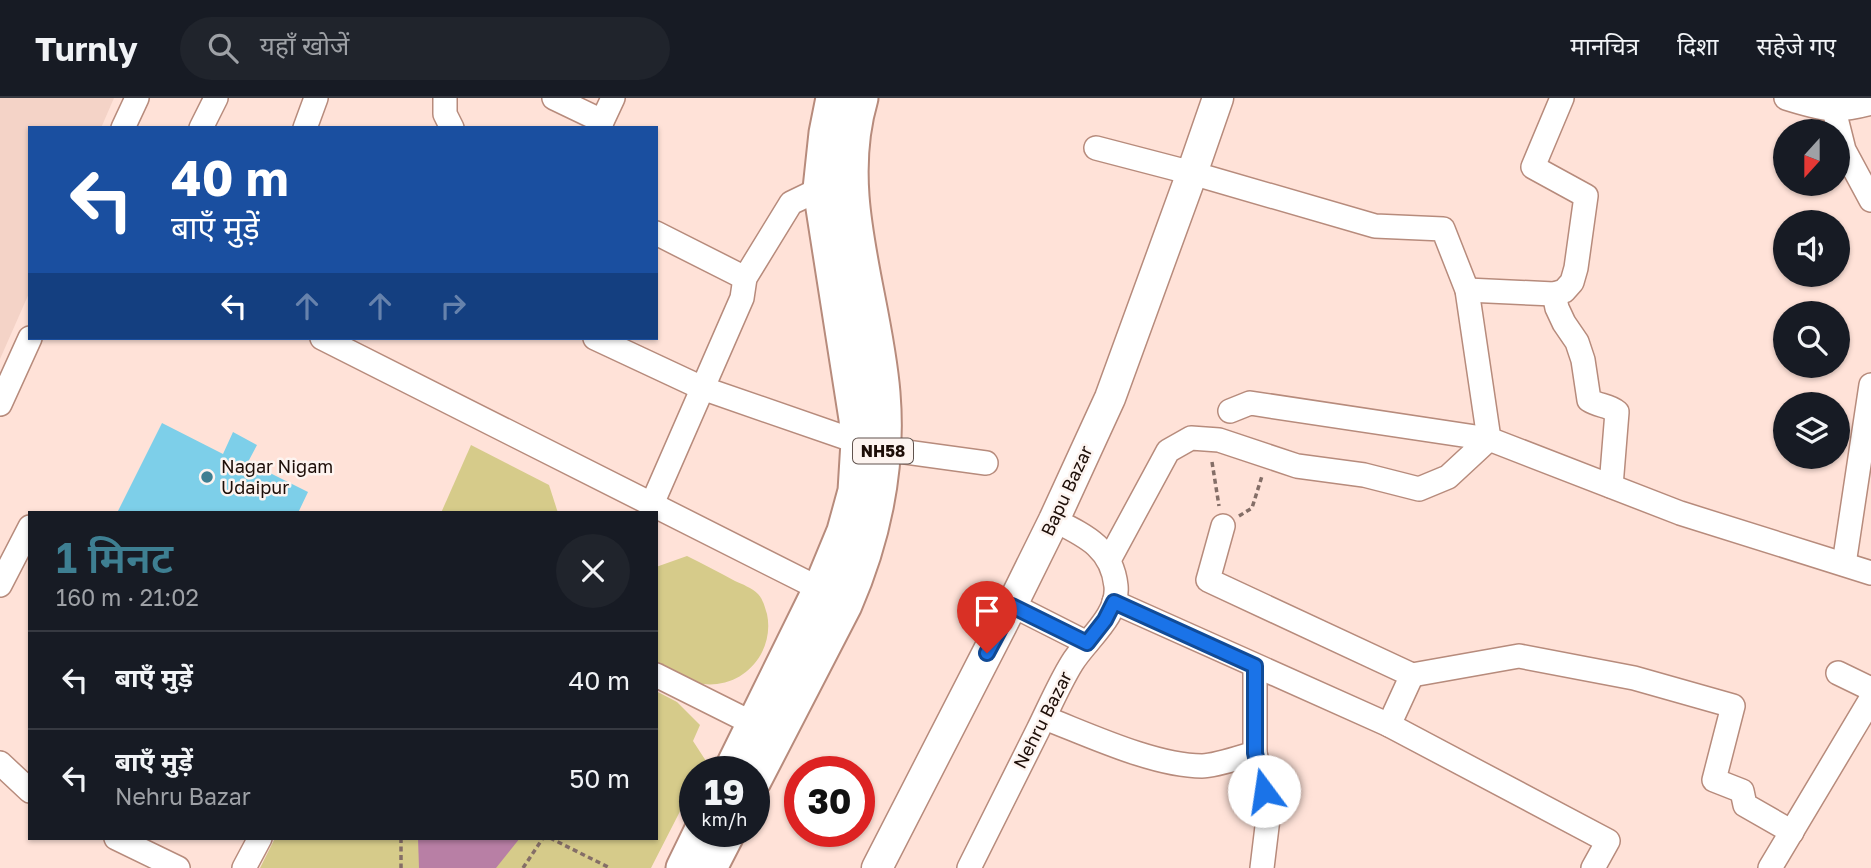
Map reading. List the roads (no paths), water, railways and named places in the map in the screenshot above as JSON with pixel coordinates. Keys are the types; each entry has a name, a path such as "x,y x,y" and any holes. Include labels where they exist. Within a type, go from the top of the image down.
{"highway":[{"name":"NH58","path":"767,756 845,605 870,536 876,509 871,446 850,373 820,189 824,145 833,98"},
{"name":"NH58","path":"738,756 820,589 844,531 871,446 883,393 880,363 856,237 852,198 851,141 861,98"},
{"path":"683,868 693,847"},
{"path":"710,868 721,847"}],"main road":[{"name":"Bapu Bazar","path":"877,868 1012,606 1110,398 1218,98"}],"street":[{"path":"124,126 136,98"},
{"path":"202,126 216,98"},
{"path":"306,126 316,98"},
{"path":"445,98 445,114 451,126"},
{"path":"554,98 600,125 613,98"},
{"path":"1467,290 1554,294 1564,291 1572,282 1586,196 1534,167 1562,98"},
{"path":"1786,98 1835,110 1871,103"},
{"path":"1835,110 1844,150 1871,200"},
{"path":"1097,148 1374,226 1443,229 1467,290 1489,439"},
{"path":"652,504 742,298 745,278 791,203 820,189"},
{"path":"658,234 745,278"},
{"path":"1554,294 1564,323 1577,342 1583,359 1589,400 1617,412 1611,486"},
{"path":"0,404 29,340"},
{"path":"326,340 820,589"},
{"path":"599,340 702,388 871,446 986,463"},
{"path":"1844,564 1871,386"},
{"path":"1230,411 1250,403 1489,439 1680,513 1871,573"},
{"path":"1109,560 1168,450 1191,438 1219,440 1297,466 1364,475 1419,489 1448,477 1489,439"},
{"path":"1054,520 1090,539 1101,549 1109,560 1116,588 1114,602 1389,725 1608,841 1593,868"},
{"path":"1223,526 1208,579 1412,675 1519,656 1634,678 1733,706 1714,780 1742,791 1745,805 1792,832"},
{"path":"0,585 28,531"},
{"name":"Nehru Bazar","path":"968,868 1071,664 1105,620 1114,602"},
{"path":"1012,606 1087,643"},
{"path":"1255,666 1255,753 1269,810 1262,868"},
{"path":"1838,673 1871,689"},
{"path":"1389,725 1412,675"},
{"path":"658,676 754,724"},
{"path":"1770,868 1871,699"},
{"path":"1045,718 1165,761 1203,767 1255,753"},
{"path":"0,763 28,789"},
{"path":"120,840 178,868"},
{"path":"244,868 259,840"}],"place":[{"name":"Nagar Nigam Udaipur","path":"207,477"}]}
